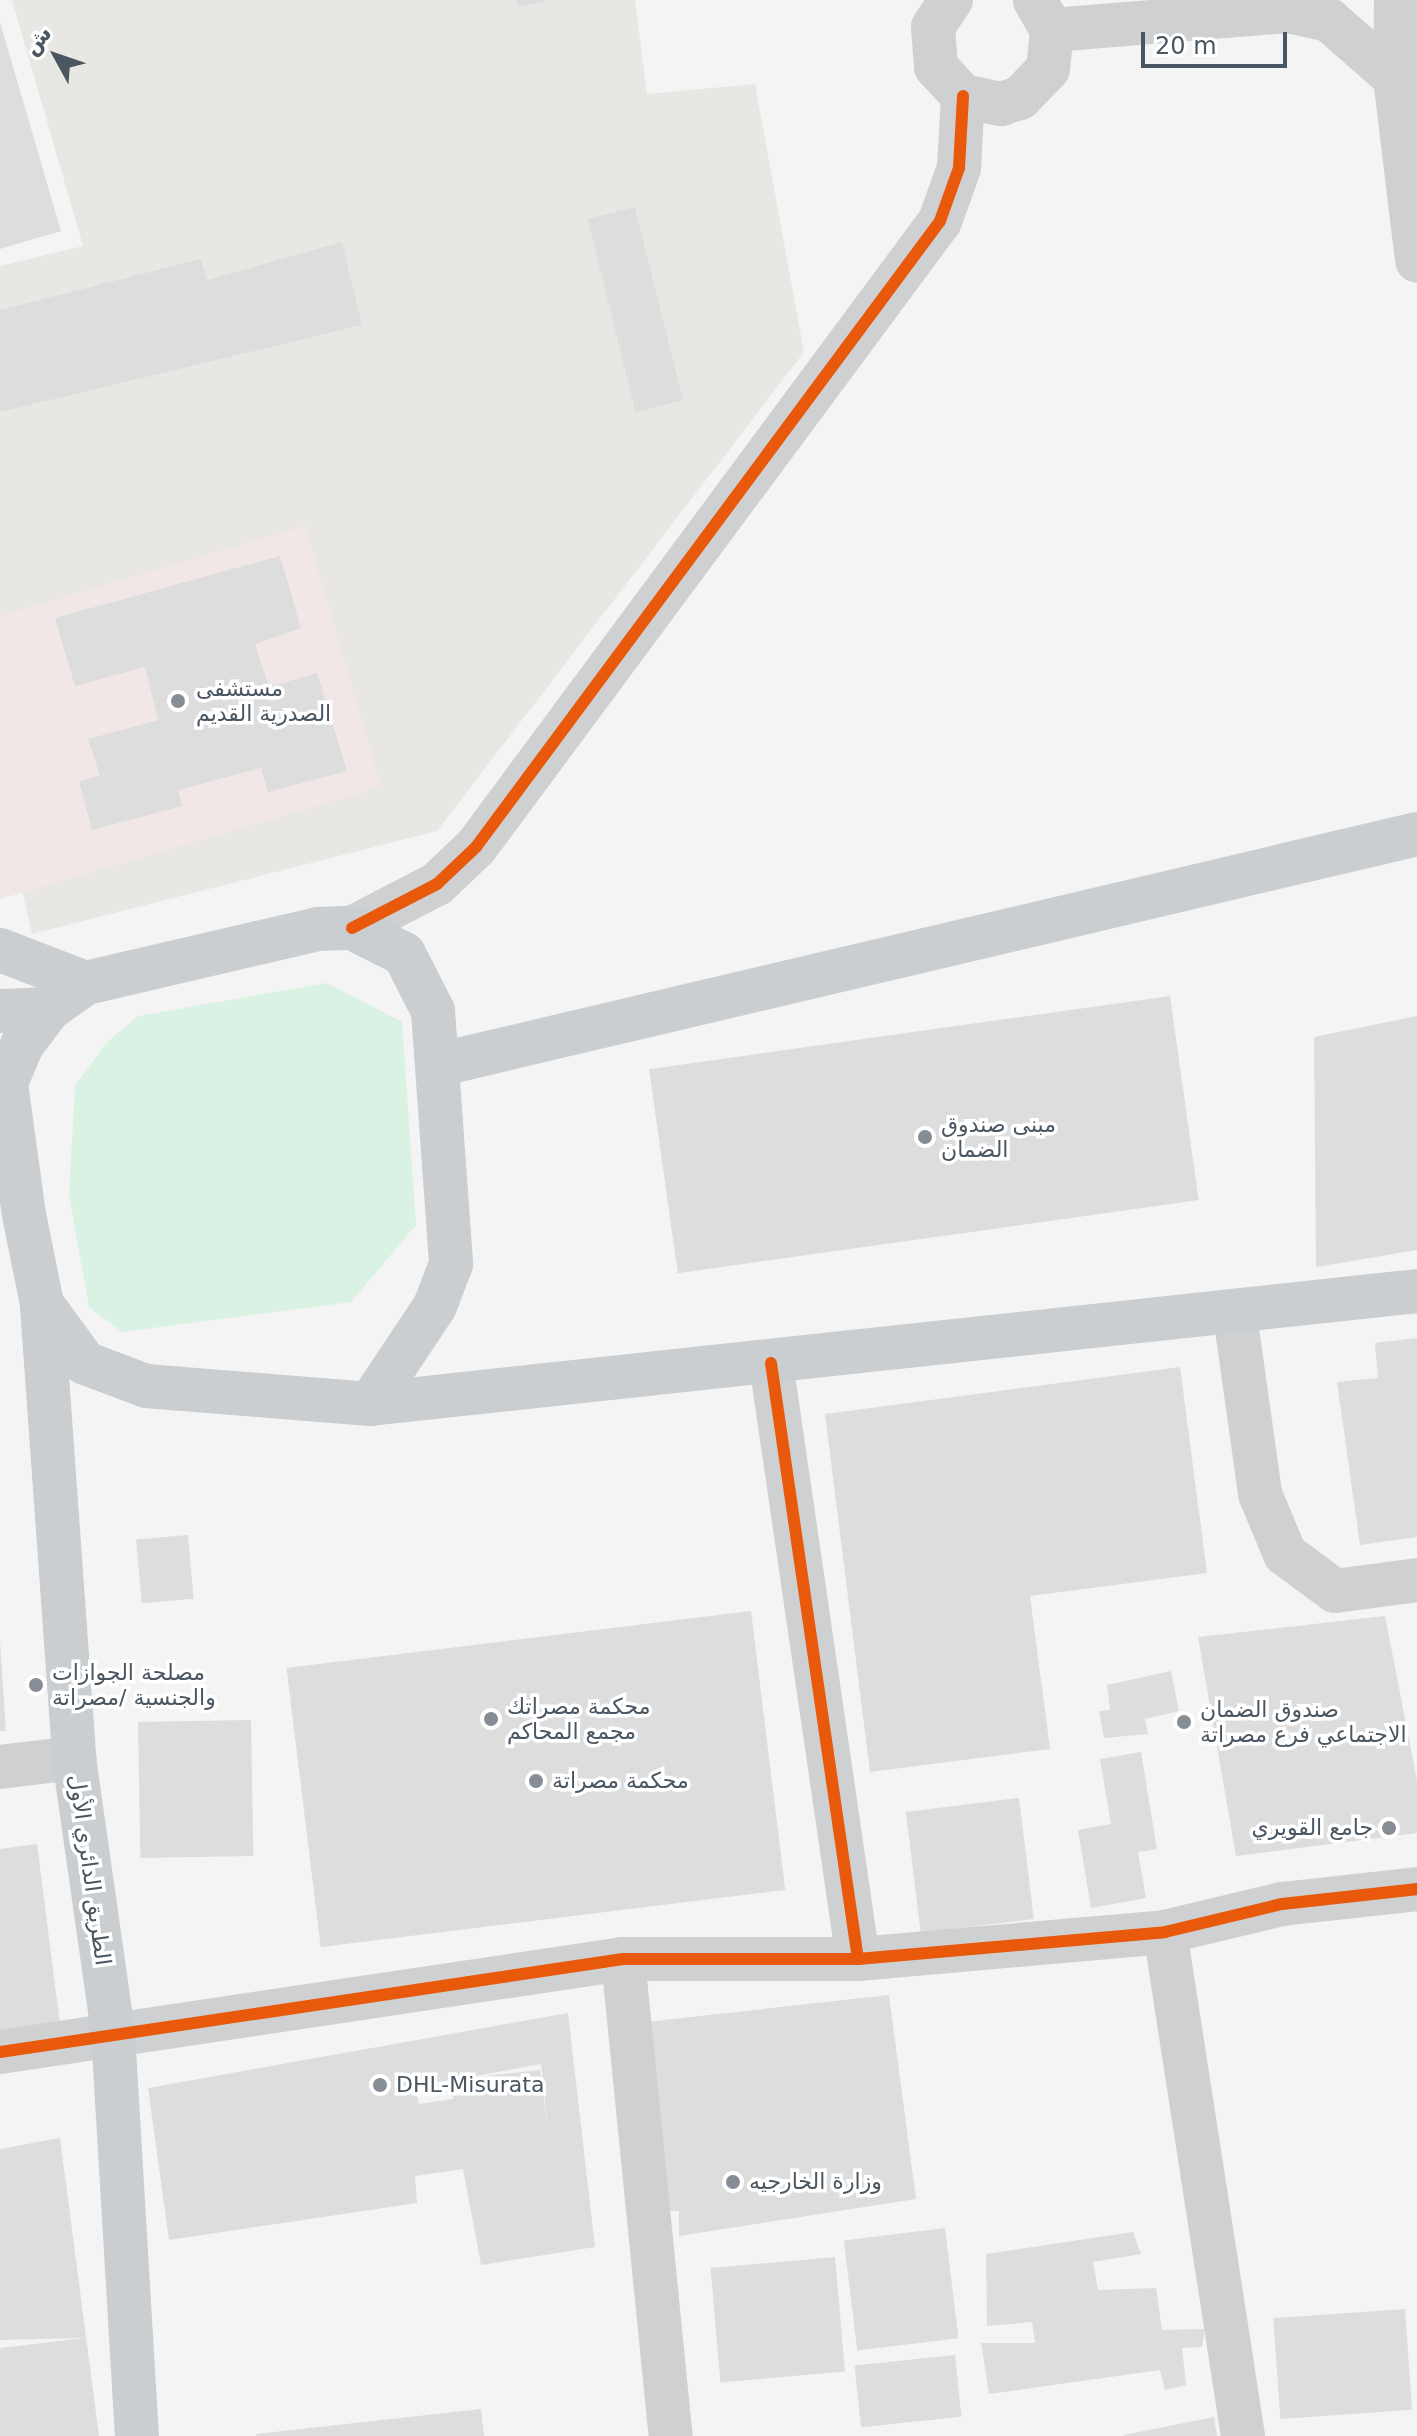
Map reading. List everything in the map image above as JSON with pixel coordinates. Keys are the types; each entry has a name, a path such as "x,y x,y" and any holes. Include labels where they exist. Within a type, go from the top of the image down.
{"main road":[{"path":"437,1065 1417,834"},
{"path":"370,1404 435,1306 451,1264 437,1065 423,980 404,954 352,928 318,929 86,983 49,1009 22,1045 6,1083 24,1215 42,1304 63,1341 110,1377 146,1386 370,1404 1235,1315 1417,1291"},
{"path":"0,950 86,983"},
{"path":"0,1011 49,1009"},
{"path":"0,1162 24,1215"},
{"name":"الطريق الدائري الأول","path":"42,1304 74,1758 113,2033 137,2436"}],"street":[{"path":"951,0 933,27 931,47 947,84 963,96 981,103 1020,98 1048,69 1044,15 1288,11 1329,20 1395,78"},
{"path":"1396,0 1395,78 1417,261"},
{"path":"352,928 437,884 476,847 940,221 959,168 963,96"},
{"path":"1235,1315 1260,1494 1285,1554 1335,1591 1417,1580"},
{"path":"771,1363 858,1959"},
{"path":"0,1767 74,1758"},
{"path":"0,2052 623,1959 858,1959 1165,1932 1282,1904 1417,1889"},
{"path":"1165,1932 1243,2436"},
{"path":"623,1959 671,2436"}],"shaded area":[{"path":"12,0 635,0 647,94 755,84 804,352 437,831 32,934 0,792 0,266 83,246"},
{"name":"مستشفى الصدرية القديم","path":"305,526 381,787 0,899 0,616"}],"green space":[{"path":"327,983 402,1022 416,1225 351,1302 122,1332 89,1307 69,1195 75,1086 106,1043 138,1016"}],"building":[{"path":"516,0 545,0 545,2 518,7"},
{"path":"0,22 61,231 0,249"},
{"path":"635,207 683,400 636,412 587,219"},
{"path":"342,242 362,325 0,412 0,310 201,259 207,280"},
{"path":"280,556 301,628 255,644 269,687 317,673 347,771 268,792 261,768 178,790 182,806 92,830 79,781 100,776 88,739 158,720 145,667 75,686 55,618"},
{"name":"مبنى صندوق الضمان","path":"1170,996 1199,1200 678,1273 649,1069"},
{"path":"1417,1016 1417,1250 1316,1267 1314,1037"},
{"path":"1417,1338 1417,1537 1360,1545 1337,1382 1378,1378 1375,1343"},
{"path":"1180,1367 1207,1573 1030,1596 1050,1749 870,1772 825,1414"},
{"path":"188,1535 194,1599 142,1603 136,1540"},
{"name":"محكمة مصراتة","path":"751,1611 785,1890 321,1947 286,1668"},
{"path":"1385,1616 1417,1780 1417,1833 1236,1856 1198,1637"},
{"path":"0,1641 6,1731 0,1731"},
{"path":"1171,1671 1179,1711 1145,1719 1148,1734 1104,1738 1099,1711 1110,1710 1107,1685"},
{"path":"251,1720 253,1856 140,1858 138,1722"},
{"path":"1141,1752 1157,1849 1138,1852 1146,1898 1091,1908 1078,1830 1111,1824 1100,1759"},
{"path":"1019,1798 1034,1919 921,1933 906,1812"},
{"path":"37,1844 63,2047 0,2055 0,1849"},
{"path":"889,1995 916,2199 679,2236 679,2211 667,2211 646,2022"},
{"path":"568,2013 595,2247 481,2265 463,2169 415,2176 417,2203 169,2240 148,2088","holes":["541,2064 548,2129 540,2070 459,2079","449,2080 453,2099 419,2104 415,2088"]},
{"path":"60,2138 99,2436 0,2436 0,2348 84,2338 0,2340 0,2149"},
{"path":"945,2228 959,2338 857,2351 844,2240"},
{"path":"1133,2232 1141,2254 1093,2262 1098,2290 1156,2288 1162,2330 1205,2329 1202,2347 1182,2348 1186,2385 1165,2390 1160,2370 989,2394 981,2343 1035,2343 1032,2322 987,2326 986,2254"},
{"path":"835,2257 845,2372 720,2382 710,2268"},
{"path":"1405,2309 1412,2410 1280,2419 1273,2318"},
{"path":"955,2355 961,2417 861,2427 855,2366"},
{"path":"481,2409 484,2436 256,2436 256,2434"},
{"path":"1214,2417 1217,2436 1124,2436 1124,2435"}],"cycle path":[{"path":"352,928 437,884 476,847 940,221 959,168 963,96"},
{"path":"771,1363 858,1959"},
{"path":"0,2052 623,1959 858,1959 1165,1932 1282,1904 1417,1889"}],"place":[{"name":"مستشفى الصدرية القديم","path":"178,701"},
{"name":"مبنى صندوق الضمان","path":"925,1137"},
{"name":"مصلحة الجوازات والجنسية /مصراتة","path":"36,1685"},
{"name":"محكمة مصراتك مجمع المحاكم","path":"491,1719"},
{"name":"صندوق الضمان الاجتماعي فرع مصراتة","path":"1184,1722"},
{"name":"محكمة مصراتة","path":"536,1781"},
{"name":"جامع القويري","path":"1389,1828"},
{"name":"DHL-Misurata","path":"380,2085"},
{"name":"وزارة الخارجيه","path":"733,2182"}]}
